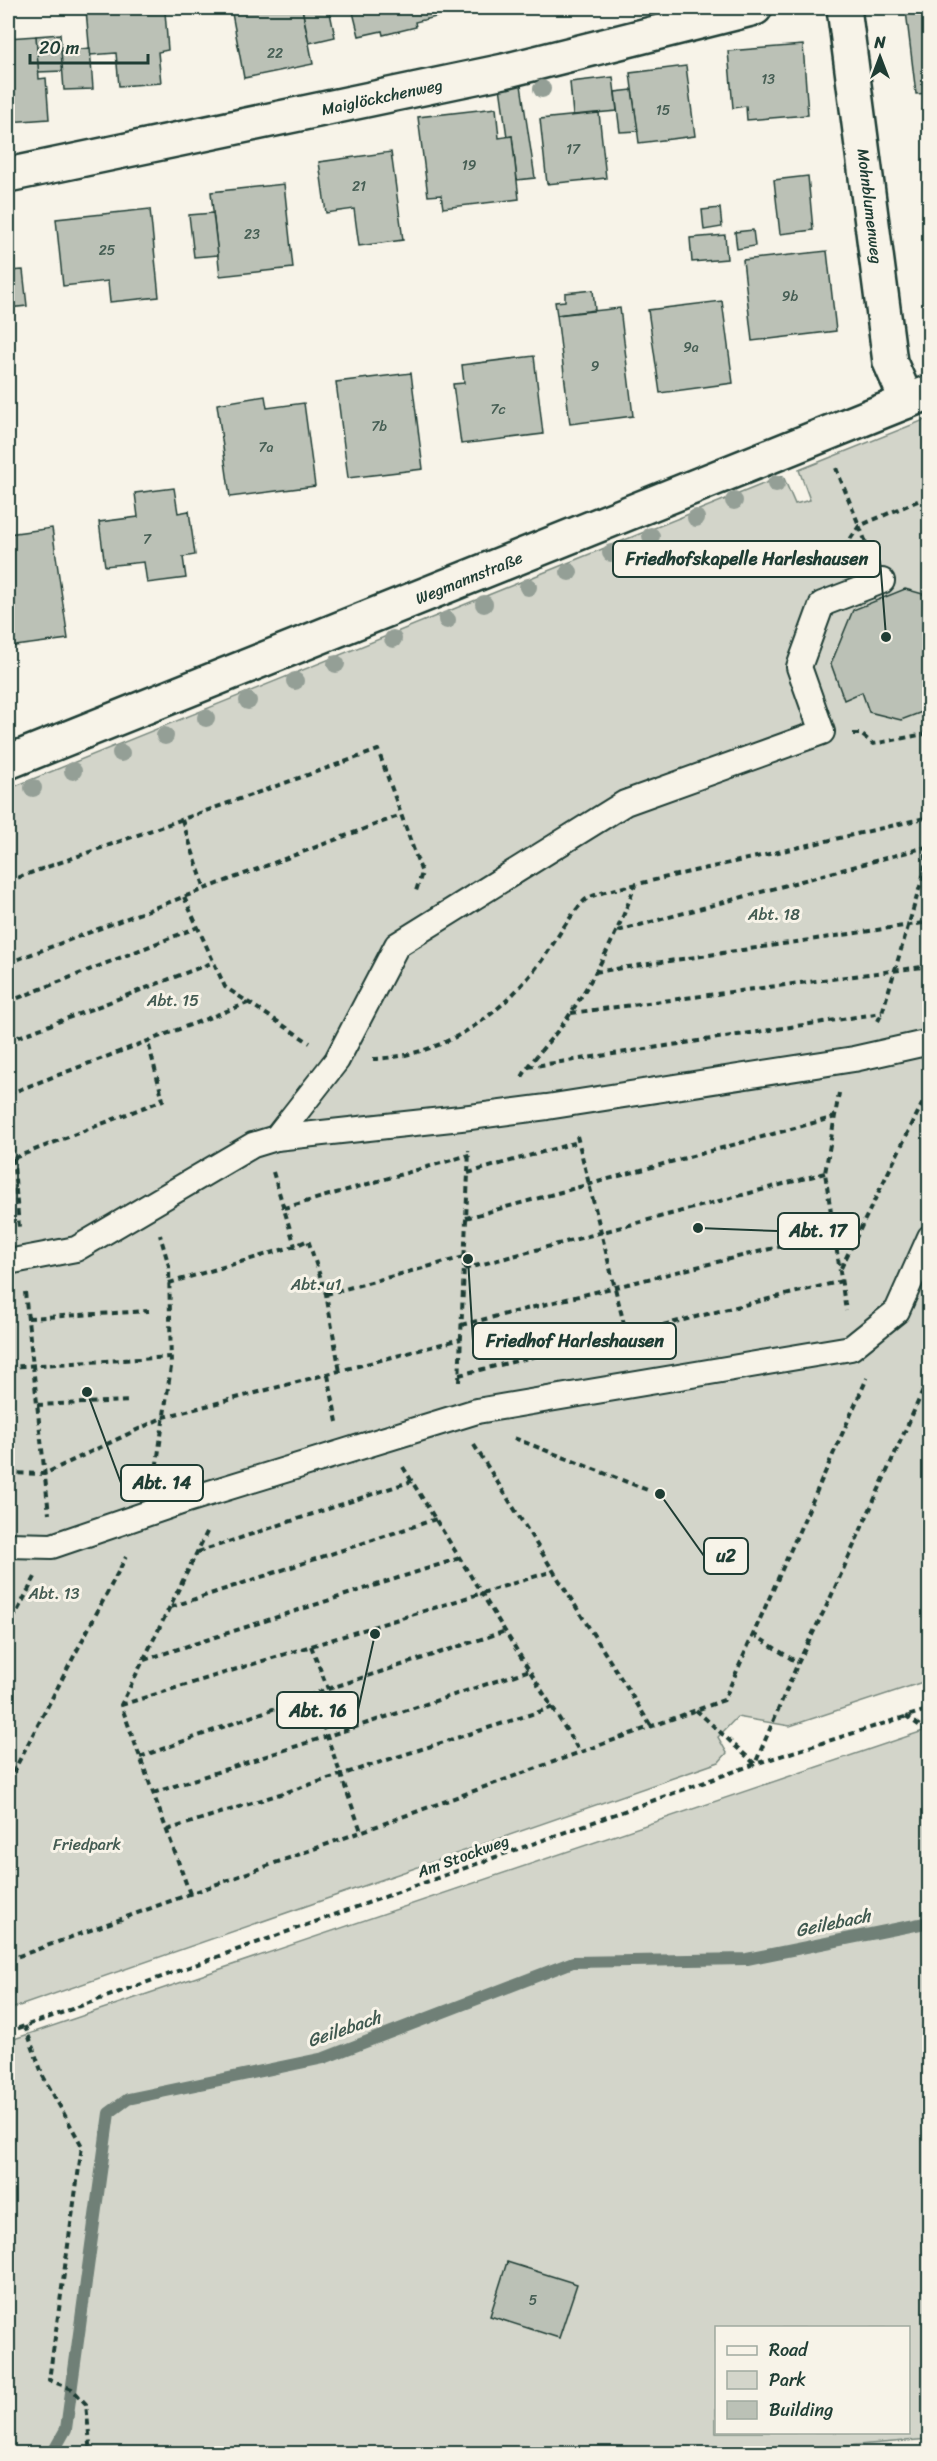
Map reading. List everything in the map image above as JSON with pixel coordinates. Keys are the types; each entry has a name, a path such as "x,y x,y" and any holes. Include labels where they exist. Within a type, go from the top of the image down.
{"street":[{"name":"Maiglöckchenweg","path":"8,175 504,71 755,8"},
{"name":"Mohnblumenweg","path":"844,8 890,362 918,396"},
{"name":"Wegmannstraße","path":"8,762 918,396"}],"lane":[{"path":"276,1137 337,1060 397,945 626,803 822,732 799,667 822,604 882,582"},
{"path":"8,1262 76,1249 253,1145 276,1137 470,1117 569,1103 854,1059 930,1042"},
{"path":"8,1545 52,1546 149,1512 477,1411 851,1348 897,1311 930,1237"}],"path":[{"path":"834,464 872,556"},
{"path":"859,526 927,497 930,491"},
{"path":"822,732 861,734 873,744 928,733 930,743"},
{"path":"8,881 378,750 422,873 413,901"},
{"path":"8,963 401,815"},
{"path":"184,897 225,987 337,1060 391,1058 419,1053 450,1042 475,1027 525,980 586,898 929,817 924,873 909,926 882,1013 854,1059 840,1091 825,1173 851,1348"},
{"path":"182,820 205,889"},
{"path":"617,931 927,847"},
{"path":"924,873 930,871"},
{"path":"517,1085 528,1067 570,1013 595,972 617,931 635,885"},
{"path":"595,972 930,922"},
{"path":"8,1002 198,927"},
{"path":"8,1041 214,962"},
{"path":"570,1013 930,966"},
{"path":"20,1234 8,1095 249,1002"},
{"path":"528,1067 882,1013"},
{"path":"14,1158 163,1100 148,1042"},
{"path":"840,1269 930,1088"},
{"path":"569,1103 639,1384"},
{"path":"466,1218 835,1117"},
{"path":"468,1173 578,1142"},
{"path":"295,1246 284,1208 469,1155 457,1416 651,1726"},
{"path":"464,1269 825,1173"},
{"path":"151,1204 169,1266 171,1357 156,1468"},
{"path":"461,1325 835,1233"},
{"path":"169,1283 295,1246 308,1240 326,1294 340,1372"},
{"path":"326,1294 464,1257"},
{"path":"459,1375 626,1332 842,1281"},
{"path":"8,1629 52,1546 25,1288"},
{"path":"28,1318 149,1311"},
{"path":"8,1473 45,1474 164,1416 461,1339"},
{"path":"8,1367 171,1357"},
{"path":"328,1375 343,1452"},
{"path":"696,1710 755,1764 798,1663 829,1601 930,1375"},
{"path":"8,1960 724,1700 868,1376"},
{"path":"37,1405 130,1401"},
{"path":"511,1437 650,1491"},
{"path":"385,1439 580,1752"},
{"path":"197,1552 412,1482"},
{"path":"190,1894 121,1705 230,1487"},
{"path":"8,1782 149,1512"},
{"path":"170,1607 436,1519"},
{"path":"143,1661 460,1558"},
{"path":"121,1705 553,1571"},
{"path":"140,1756 328,1689 506,1630"},
{"path":"753,1634 798,1663"},
{"path":"311,1646 328,1689"},
{"path":"153,1793 531,1670"},
{"path":"312,1695 362,1831"},
{"path":"167,1830 554,1707"},
{"name":"Am Stockweg","path":"8,2032 755,1764 930,1709"},
{"path":"906,1716 930,1733"},
{"path":"25,2026 43,2076 81,2146 49,2380 72,2389 86,2404 92,2454"}],"green space":[{"path":"929,418 929,1680 790,1726 737,1717 718,1737 727,1753 719,1762 8,2010 8,838 10,836 8,789 783,476 795,504 810,500 799,470"},
{"path":"929,1729 929,2439 751,2454 8,2454 8,2041"}],"building":[{"path":"145,8 146,13 165,12 168,50 158,52 161,83 119,86 116,53 90,55 86,10"},
{"path":"231,8 302,8 313,64 244,78"},
{"path":"302,8 329,8 335,37 309,43"},
{"path":"352,8 433,8 436,17 415,22 416,27 383,35 382,31 359,36"},
{"path":"930,8 930,93 916,94 906,11"},
{"path":"60,34 63,71 38,72 36,36"},
{"path":"36,36 39,79 46,78 49,119 8,122 8,38"},
{"path":"803,45 808,115 747,120 746,106 733,108 728,51"},
{"path":"90,48 93,89 64,90 61,51"},
{"path":"686,66 695,136 639,143 630,73"},
{"path":"613,77 617,111 573,115 570,82"},
{"path":"521,85 535,178 517,180 512,136 507,137 500,87"},
{"path":"632,90 638,131 620,132 615,92"},
{"path":"496,108 499,138 512,136 519,199 443,208 441,195 428,196 418,117"},
{"path":"599,113 606,178 547,184 540,119"},
{"path":"391,152 403,240 359,246 354,209 326,213 319,162"},
{"path":"808,176 813,230 780,234 774,180"},
{"path":"284,184 293,268 220,276 211,192"},
{"path":"720,208 722,227 704,230 702,210"},
{"path":"150,209 159,297 110,302 108,281 63,286 56,219"},
{"path":"213,213 218,255 194,257 189,215"},
{"path":"753,230 755,246 737,249 735,232"},
{"path":"725,235 727,259 692,262 690,238"},
{"path":"827,251 836,331 752,341 743,260"},
{"path":"23,270 27,306 8,308 8,271"},
{"path":"593,290 595,310 557,315 555,302 565,301 565,293"},
{"path":"722,301 733,383 660,393 648,310"},
{"path":"8,308 14,366 8,366"},
{"path":"620,308 633,416 570,424 557,315"},
{"path":"534,356 543,434 461,444 453,384 464,383 462,365"},
{"path":"411,373 423,469 348,478 336,382"},
{"path":"265,396 267,408 304,403 315,486 230,497 217,404"},
{"path":"174,488 178,513 189,511 195,555 183,557 186,578 147,583 144,562 105,566 99,522 138,517 135,493"},
{"path":"52,528 68,639 8,647 8,534"},
{"path":"905,589 930,596 930,709 901,720 869,712 862,692 844,700 831,664 853,610"},
{"path":"507,2262 577,2284 559,2338 490,2316"}],"waterway":[{"name":"Geilebach","path":"52,2454 66,2429 109,2113 128,2099 324,2058 573,1962 747,1959 930,1922"}],"place":[{"name":"Friedhofskapelle Harleshausen","path":"886,637"},
{"name":"Abt. 17","path":"698,1228"},
{"name":"Friedhof Harleshausen","path":"468,1259"},
{"name":"Abt. 14","path":"87,1392"},
{"name":"u2","path":"660,1494"},
{"name":"Abt. 16","path":"375,1634"}],"park label":[{"name":"Abt. 18","path":"774,914"},
{"name":"Abt. 15","path":"173,1000"},
{"name":"Abt. u1","path":"316,1284"},
{"name":"Abt. 13","path":"54,1593"},
{"name":"Friedpark","path":"87,1844"}]}
